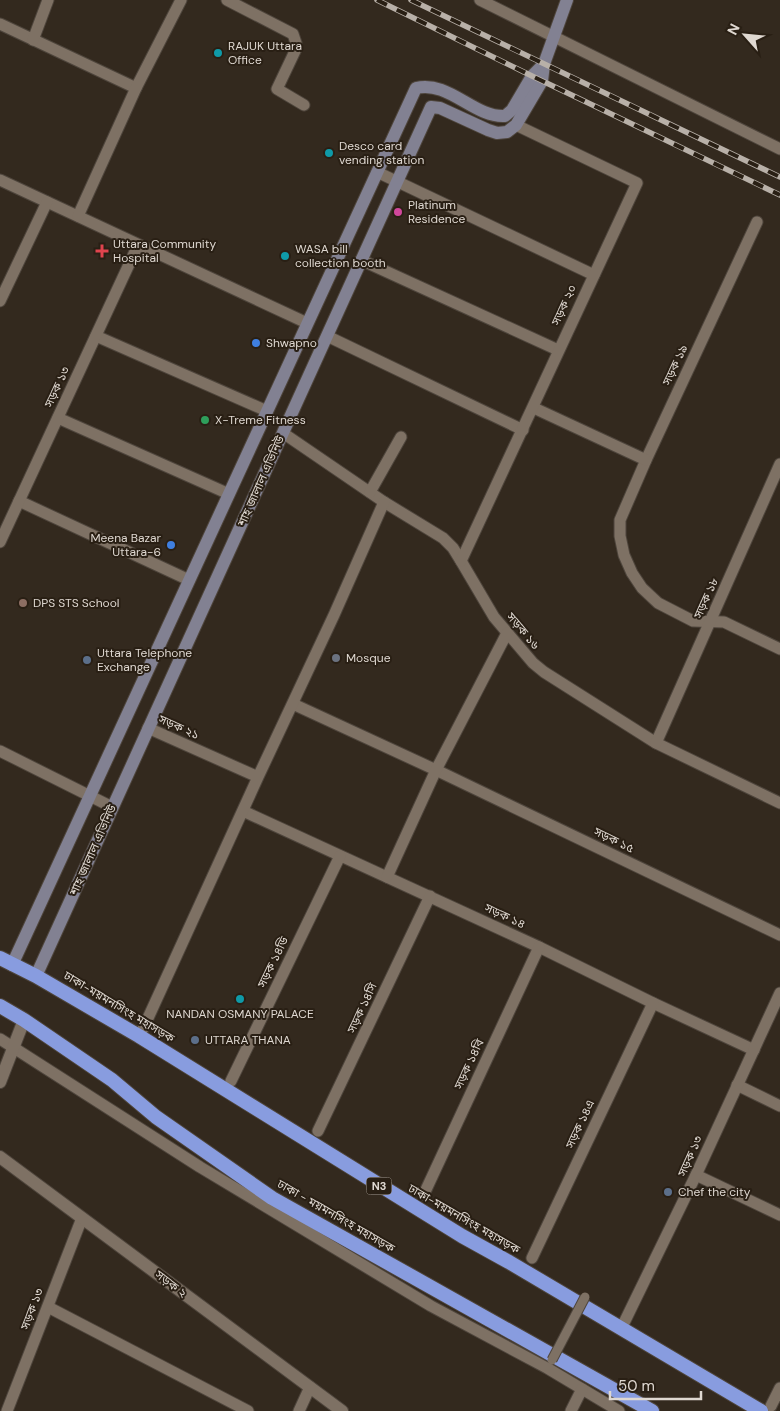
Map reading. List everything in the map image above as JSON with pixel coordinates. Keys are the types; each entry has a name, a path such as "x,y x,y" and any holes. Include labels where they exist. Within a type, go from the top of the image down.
{"highway":[{"name":"ঢাকা-ময়মনসিংহ মহাসড়ক","path":"6,961 36,976 188,1066 462,1236 621,1329 766,1408"},
{"path":"0,1006 24,1020"},
{"name":"ঢাকা - ময়মনসিংহ মহাসড়ক","path":"24,1020 112,1080 156,1117 272,1198 652,1411"}],"main road":[{"path":"516,125 542,81 544,64 567,0"},
{"name":"শাহ জালাল এভিনিউ","path":"6,961 89,796 416,88 423,86 438,89 492,115 505,116 512,110 532,76 544,64"},
{"name":"শাহ জালাল এভিনিউ","path":"36,976 431,106 440,108 493,132 507,132 516,125"}],"street":[{"path":"33,40 48,0"},
{"path":"78,216 136,88 181,0"},
{"path":"227,0 293,34 296,49 278,89 304,106"},
{"path":"480,0 780,149"},
{"path":"0,24 136,88"},
{"name":"সড়ক ২০","path":"461,561 534,408 558,350 637,183 516,125"},
{"path":"377,172 396,183 594,275"},
{"path":"0,180 307,323"},
{"path":"0,301 47,202"},
{"name":"সড়ক ১৯","path":"710,622 693,621 658,603 642,588 632,573 624,554 620,536 620,520 757,222"},
{"name":"সড়ক ১৩","path":"0,542 138,245"},
{"path":"361,260 558,350"},
{"path":"96,336 267,411"},
{"path":"327,336 523,430"},
{"path":"534,408 646,460"},
{"path":"58,418 228,494"},
{"name":"সড়ক ১৬","path":"283,433 384,502 443,538 453,548 494,617 533,663 544,672 656,743 780,803"},
{"path":"370,492 401,437"},
{"name":"সড়ক ১৮","path":"656,743 780,464"},
{"path":"19,501 189,580"},
{"name":"সড়ক ২১","path":"148,728 258,777 384,502"},
{"path":"710,622 724,622 780,649"},
{"path":"387,877 436,770 507,633"},
{"name":"সড়ক ১৫","path":"293,704 436,770 780,936"},
{"name":"সড়ক ২১","path":"143,1029 258,777 174,740"},
{"path":"0,751 112,807"},
{"name":"সড়ক ১৪","path":"243,811 539,946 653,1003 754,1050"},
{"name":"সড়ক ১৪ডি","path":"231,1081 340,856"},
{"name":"সড়ক ১৪সি","path":"318,1132 430,896"},
{"name":"সড়ক ১৪বি","path":"424,1194 539,946"},
{"name":"সড়ক ১৩","path":"621,1329 696,1175 780,994"},
{"name":"সড়ক ১৪এ","path":"532,1258 653,1003"},
{"path":"0,1082 24,1020"},
{"path":"0,1039 217,1178 430,1306 547,1368 619,1411"},
{"path":"737,1084 780,1106"},
{"name":"সড়ক ২","path":"0,1157 342,1411"},
{"path":"696,1175 780,1215"},
{"name":"সড়ক ১৩","path":"7,1411 82,1218"},
{"path":"552,1360 585,1297"},
{"path":"48,1306 248,1411"},
{"path":"299,1411 310,1387"},
{"path":"766,1408 780,1388"},
{"path":"571,1411 582,1389"}],"railway":[{"path":"377,0 780,195"},
{"path":"411,0 780,177"}],"place":[{"name":"RAJUK Uttara Office","path":"218,53"},
{"name":"Desco card vending station","path":"329,153"},
{"name":"Platinum Residence","path":"398,212"},
{"name":"Uttara Community Hospital","path":"102,251"},
{"name":"WASA bill collection booth","path":"285,256"},
{"name":"Shwapno","path":"256,343"},
{"name":"X-Treme Fitness","path":"205,420"},
{"name":"Meena Bazar Uttara-6","path":"171,545"},
{"name":"DPS STS School","path":"23,603"},
{"name":"Mosque","path":"336,658"},
{"name":"Uttara Telephone Exchange","path":"87,660"},
{"name":"NANDAN OSMANY PALACE","path":"240,999"},
{"name":"UTTARA THANA","path":"195,1040"},
{"name":"Chef the city","path":"668,1192"}]}
